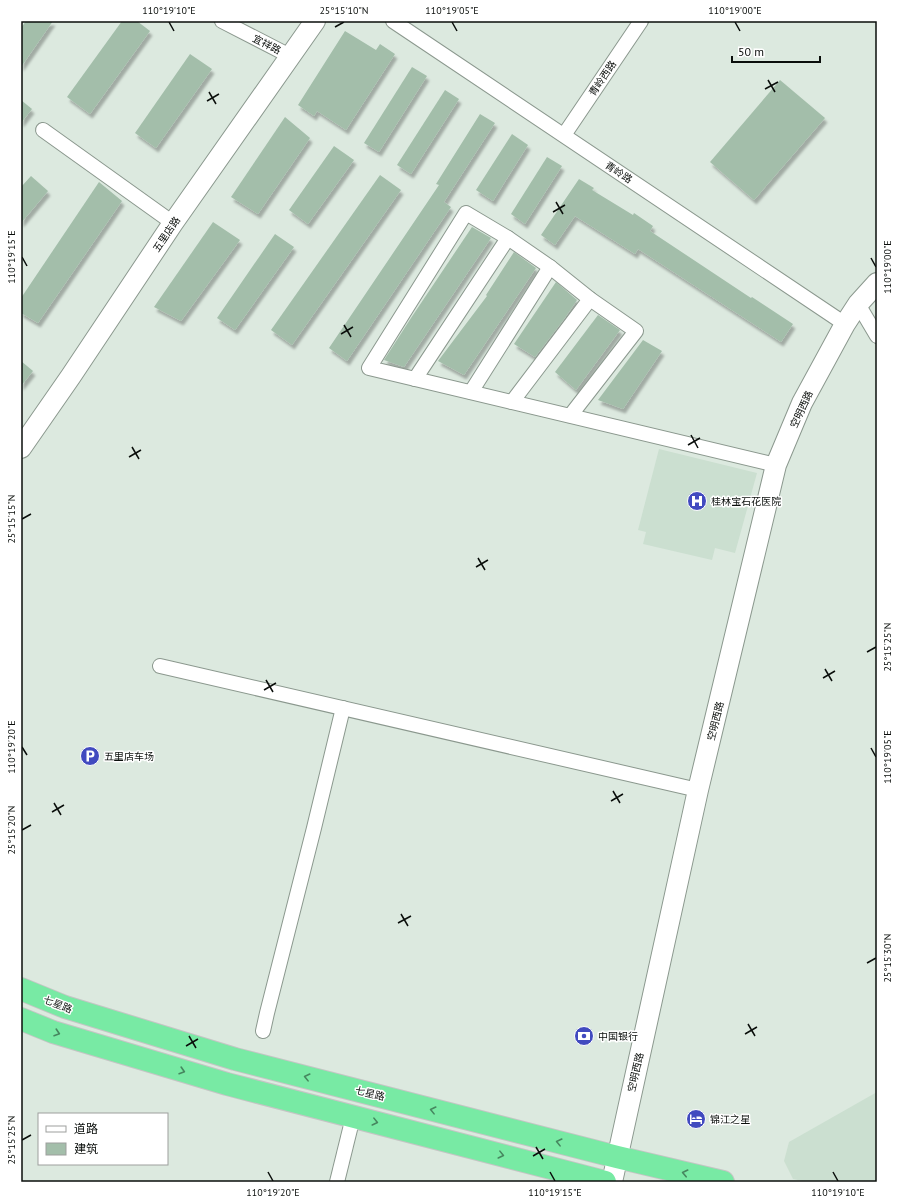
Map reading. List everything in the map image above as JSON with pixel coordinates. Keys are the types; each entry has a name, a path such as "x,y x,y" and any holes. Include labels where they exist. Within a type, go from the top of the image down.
{"highway":[{"name":"七星路","path":"21,989 65,1007 235,1059 617,1157 723,1182"},
{"path":"21,1019 53,1032 227,1084 605,1182"}],"main road":[{"name":"五里店路","path":"21,448 173,223 315,21"},
{"name":"空明西路","path":"612,1182 698,790 776,465 802,403 845,324 858,304 877,283"}],"street":[{"name":"宜祥路","path":"222,21 290,56"},
{"name":"青岭路","path":"393,21 845,324"},
{"name":"青岭西路","path":"564,135 641,21"},
{"path":"43,130 173,223"},
{"path":"570,416 636,331 590,299 550,267 508,238 466,213 369,368 471,392 570,416 776,465"},
{"path":"415,379 508,238"},
{"path":"471,392 550,267"},
{"path":"512,402 590,299"},
{"path":"858,304 877,336"},
{"path":"160,666 698,790"},
{"path":"264,1031 267,1013 343,708"},
{"path":"337,1182 353,1117"}],"shaded area":[{"name":"桂林宝石花医院","path":"659,449 757,473 735,553 715,548 712,560 643,544 646,532 638,530"},
{"path":"877,1092 877,1182 807,1182 793,1179 784,1161 789,1142"}],"building":[{"path":"26,21 53,21 21,67 21,28"},
{"path":"122,21 137,21 150,31 90,114 67,97"},
{"path":"345,31 376,50 380,44 395,54 346,130 317,111 314,116 298,105"},
{"path":"190,54 212,69 156,148 135,133"},
{"path":"412,67 427,76 379,152 364,143"},
{"path":"780,80 825,118 754,200 710,162"},
{"path":"445,90 459,99 411,174 397,165"},
{"path":"21,100 32,109 21,123"},
{"path":"480,114 495,123 444,202 451,207 347,361 329,348 439,185 436,184"},
{"path":"285,117 310,138 258,214 231,197"},
{"path":"512,134 528,145 493,201 476,190"},
{"path":"334,146 354,160 308,224 289,210"},
{"path":"547,157 562,166 525,224 511,214"},
{"path":"380,175 401,190 292,345 271,330"},
{"path":"31,176 48,191 21,223 21,187"},
{"path":"579,179 594,188 592,190 633,215 634,213 653,226 650,231 793,324 781,342 638,249 635,254 575,216 555,245 541,235"},
{"path":"99,182 122,201 38,323 21,313 21,298"},
{"path":"213,222 240,240 181,321 154,307"},
{"path":"472,227 491,238 404,367 384,360 411,318"},
{"path":"275,234 294,247 235,330 217,318"},
{"path":"514,252 536,268 464,375 438,361 487,296 486,295"},
{"path":"556,282 577,300 535,357 514,344"},
{"path":"598,315 620,330 576,390 555,372"},
{"path":"643,340 662,351 623,409 598,400"},
{"path":"21,361 33,371 21,386"}],"place":[{"name":"桂林宝石花医院","path":"697,501"},
{"name":"五里店车场","path":"90,756"},
{"name":"中国银行","path":"584,1036"},
{"name":"锦江之星","path":"696,1119"}]}
